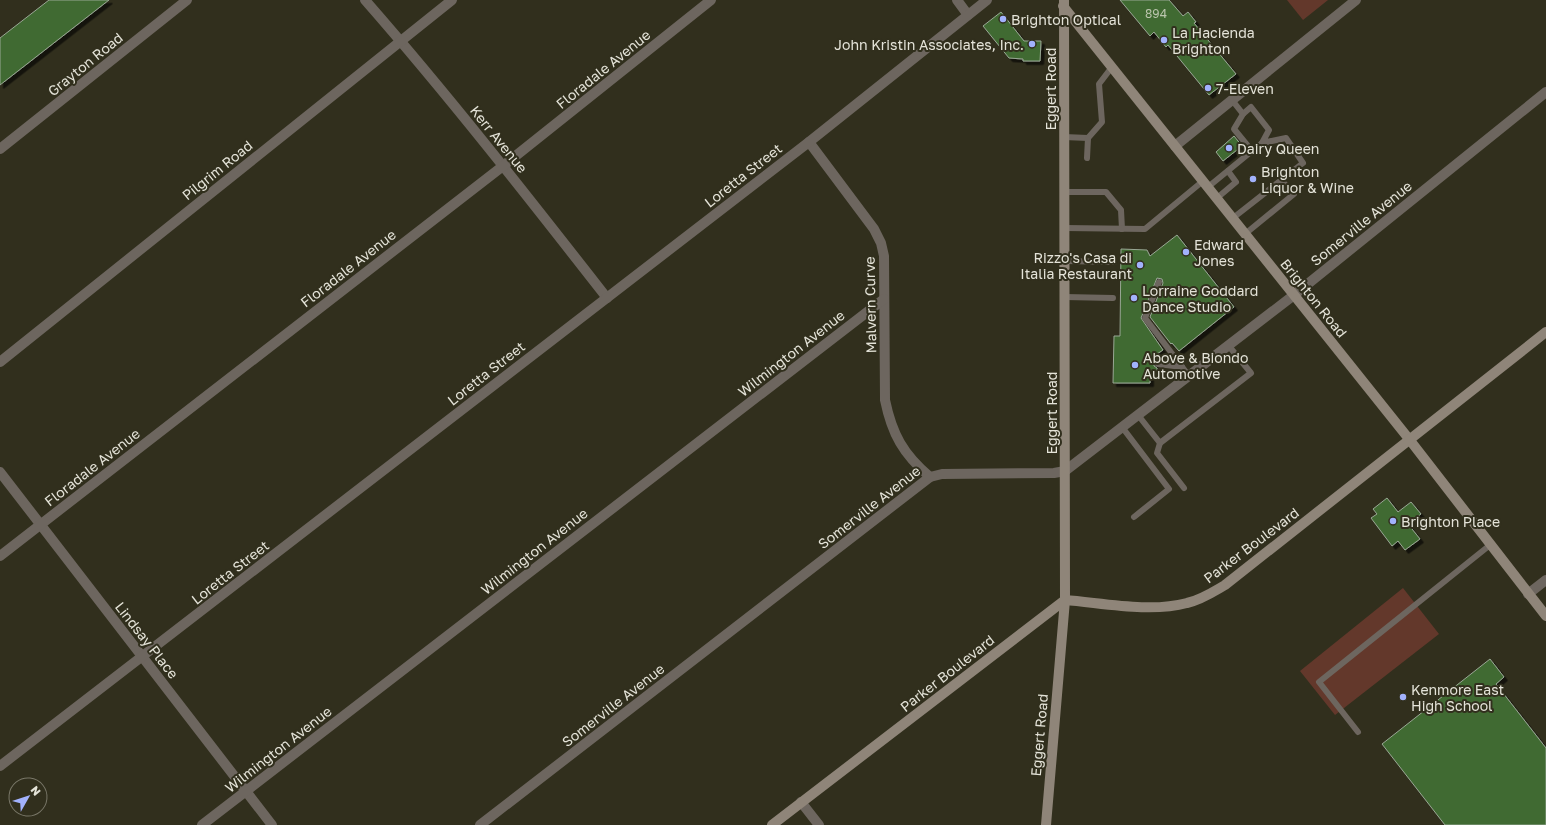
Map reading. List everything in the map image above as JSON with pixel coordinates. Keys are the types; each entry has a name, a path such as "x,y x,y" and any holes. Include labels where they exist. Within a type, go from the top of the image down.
{"street":[{"name":"Grayton Road","path":"0,150 187,0"},
{"name":"Kerr Avenue","path":"365,0 401,41 503,166 607,298"},
{"name":"Pilgrim Road","path":"0,362 452,0"},
{"name":"Floradale Avenue","path":"0,556 503,166 711,0"},
{"path":"957,0 968,15"},
{"name":"Loretta Street","path":"0,766 809,142 987,0"},
{"path":"1175,146 1356,0"},
{"name":"Brighton Road","path":"1062,2 1216,198 1409,439 1546,616"},
{"name":"Eggert Road","path":"1046,825 1065,600 1065,228 1062,2"},
{"name":"Somerville Avenue","path":"480,825 930,477 942,474 1054,473 1065,470 1138,415 1186,372 1228,345 1294,295 1546,92"},
{"name":"Malvern Curve","path":"809,142 874,229 881,243 884,256 885,400 895,435 904,451 916,465 930,477"},
{"name":"Wilmington Avenue","path":"202,825 884,298"},
{"name":"Parker Boulevard","path":"772,825 1065,600 1141,607 1166,606 1187,603 1207,596 1225,585 1546,332"},
{"name":"Lindsay Place","path":"0,472 272,825"},
{"path":"1528,594 1546,580"},
{"path":"802,802 819,825"}],"lane":[{"path":"1087,158 1088,138 1102,122 1099,84 1112,67"},
{"path":"1232,100 1243,114"},
{"path":"1065,228 1145,229 1206,184 1228,171 1262,143 1269,130 1251,107 1243,114 1234,129 1252,151"},
{"path":"1064,137 1088,138"},
{"path":"1233,218 1303,163 1286,138 1262,143"},
{"path":"1216,198 1236,182 1228,171"},
{"path":"1245,234 1294,194 1281,180"},
{"path":"1064,192 1106,192 1120,210 1122,229"},
{"path":"1065,261 1114,262"},
{"path":"1160,282 1145,318 1186,372"},
{"path":"1065,297 1113,298"},
{"path":"1184,488 1156,453 1160,443 1251,373 1228,345"},
{"path":"1158,364 1186,372"},
{"path":"1138,415 1160,443"},
{"path":"1122,427 1169,489 1134,517"},
{"path":"1358,732 1319,682 1490,545"}],"shaded area":[{"path":"1287,0 1328,0 1303,20"},
{"path":"1403,588 1439,634 1335,715 1300,671"}],"building":[{"path":"49,0 109,0 0,85 0,38"},
{"path":"1120,0 1169,0 1183,16 1188,12 1196,22 1194,23 1236,74 1209,95 1168,45 1166,47 1154,32 1150,36"},
{"path":"1001,12 1024,41 1041,41 1040,61 1023,61 1023,59 1009,58 983,26"},
{"name":"Dairy Queen","path":"1234,136 1242,146 1223,161 1216,152"},
{"path":"1177,235 1234,307 1179,351 1172,343 1171,344 1150,317 1163,283 1162,279 1157,278 1141,318 1163,350 1157,354 1157,360 1154,363 1154,366 1157,368 1157,376 1150,376 1150,383 1113,383 1114,336 1120,336 1121,249 1147,250 1150,256"},
{"name":"Brighton Place","path":"1387,498 1398,512 1411,502 1421,514 1408,524 1420,539 1405,550 1398,541 1392,546 1371,518 1377,514 1373,509"},
{"path":"1490,659 1504,677 1496,684 1546,748 1546,825 1445,825 1382,744"}],"place":[{"name":"Brighton Optical","path":"1003,19"},
{"name":"La Hacienda Brighton","path":"1164,40"},
{"name":"John Kristin Associates, Inc.","path":"1032,44"},
{"name":"7-Eleven","path":"1208,88"},
{"name":"Dairy Queen","path":"1229,148"},
{"name":"Brighton Liquor & Wine","path":"1253,179"},
{"name":"Edward Jones","path":"1186,252"},
{"name":"Rizzo's Casa di Italia Restaurant","path":"1140,265"},
{"name":"Lorraine Goddard Dance Studio","path":"1134,298"},
{"name":"Above & Biondo Automotive","path":"1135,365"},
{"name":"Brighton Place","path":"1393,521"},
{"name":"Kenmore East High School","path":"1403,697"}]}
